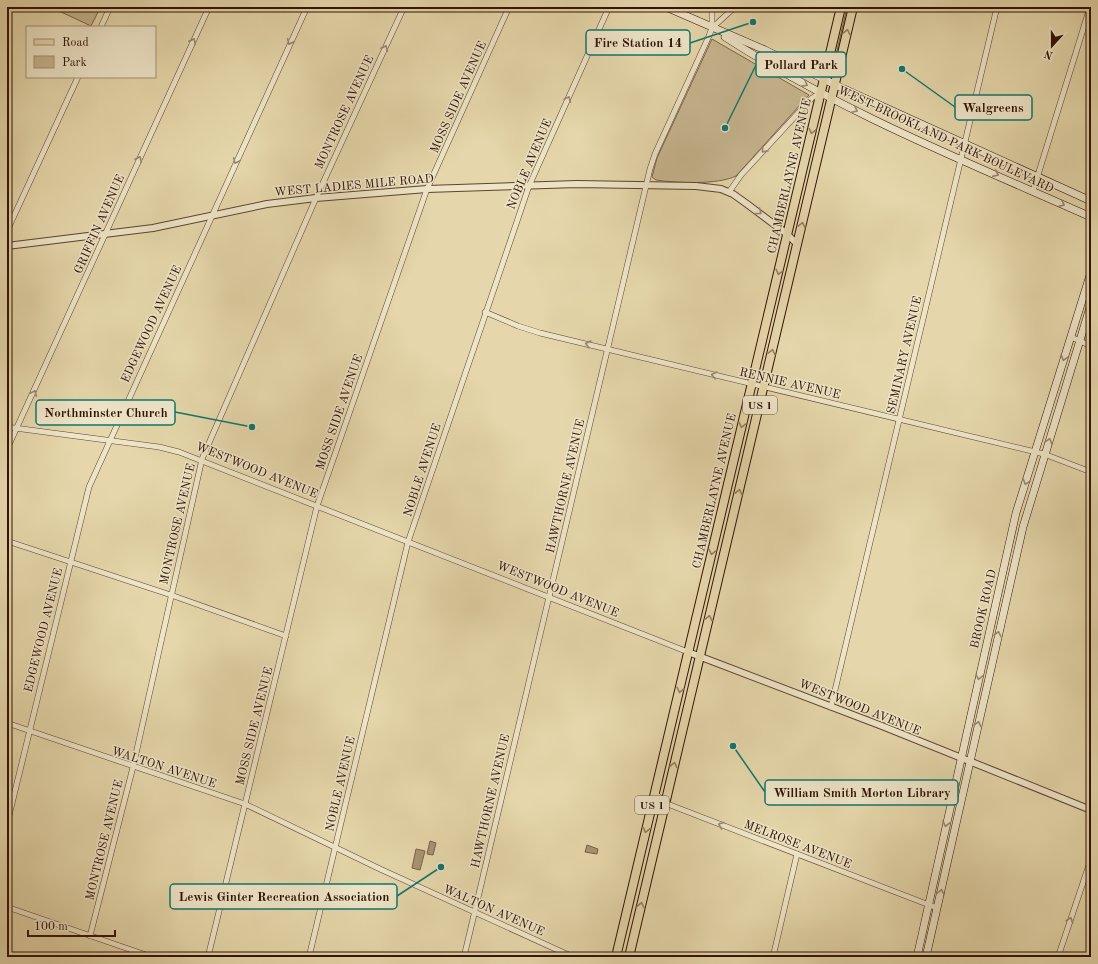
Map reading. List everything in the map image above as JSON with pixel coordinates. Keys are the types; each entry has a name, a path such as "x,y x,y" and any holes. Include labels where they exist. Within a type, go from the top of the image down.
{"main road":[{"name":"WEST BROOKLAND PARK BOULEVARD","path":"666,7 765,50 835,84 1091,201"},
{"name":"CHAMBERLAYNE AVENUE","path":"616,957 841,7"},
{"name":"CHAMBERLAYNE AVENUE","path":"629,957 853,7"},
{"name":"WEST BROOKLAND PARK BOULEVARD","path":"712,28 759,59 820,93 1091,217"},
{"name":"BROOK ROAD","path":"917,957 1014,524 1091,272"},
{"name":"BROOK ROAD","path":"926,957 1023,527 1044,454 1091,304"}],"street":[{"path":"101,26 110,7"},
{"name":"GRIFFIN AVENUE","path":"7,449 209,7"},
{"name":"EDGEWOOD AVENUE","path":"7,824 89,487 211,215 307,7"},
{"name":"MONTROSE AVENUE","path":"90,936 133,768 202,459 316,198 404,7"},
{"name":"MOSS SIDE AVENUE","path":"208,957 317,506 427,189 509,7"},
{"name":"NOBLE AVENUE","path":"309,957 408,542 529,186 609,7"},
{"name":"HAWTHORNE AVENUE","path":"712,7 712,28"},
{"name":"HAWTHORNE AVENUE","path":"464,957 607,349 655,154 712,28 735,7"},
{"name":"SEMINARY AVENUE","path":"831,707 997,7"},
{"path":"1032,191 1090,7"},
{"path":"7,231 78,78"},
{"path":"729,192 742,175 812,98 820,93"},
{"name":"WEST LADIES MILE ROAD","path":"7,246 104,236 159,227 267,204 316,198 427,189 647,184 704,186 729,192 787,234 797,244"},
{"name":"RENNIE AVENUE","path":"485,312 523,328 752,385 1044,454 1091,472"},
{"path":"1071,337 1091,346"},
{"name":"WESTWOOD AVENUE","path":"7,427 159,447 202,459 408,542 1091,810"},
{"path":"7,541 171,595 286,636"},
{"name":"WALTON AVENUE","path":"7,723 133,768 245,804 335,848 573,957"},
{"name":"MELROSE AVENUE","path":"655,793 665,803 937,908"},
{"path":"772,957 797,854"},
{"path":"1058,957 1091,859"},
{"path":"7,907 152,957"}],"green space":[{"path":"61,7 86,7 98,12 91,26 59,11"},
{"path":"847,7 850,7 834,71 832,72"},
{"path":"712,39 809,95 736,176 719,181 708,182 674,182 656,180 652,177 657,158"}],"shaded area":[{"path":"430,841 436,843 433,855 427,854"},
{"path":"587,845 598,849 597,854 585,852"},
{"path":"416,849 425,851 420,870 412,868"}],"place":[{"name":"Fire Station 14","path":"753,22"},
{"name":"Walgreens","path":"902,69"},
{"name":"Pollard Park","path":"725,128"},
{"name":"Northminster Church","path":"252,427"},
{"name":"William Smith Morton Library","path":"733,746"},
{"name":"Lewis Ginter Recreation Association","path":"441,867"}]}
